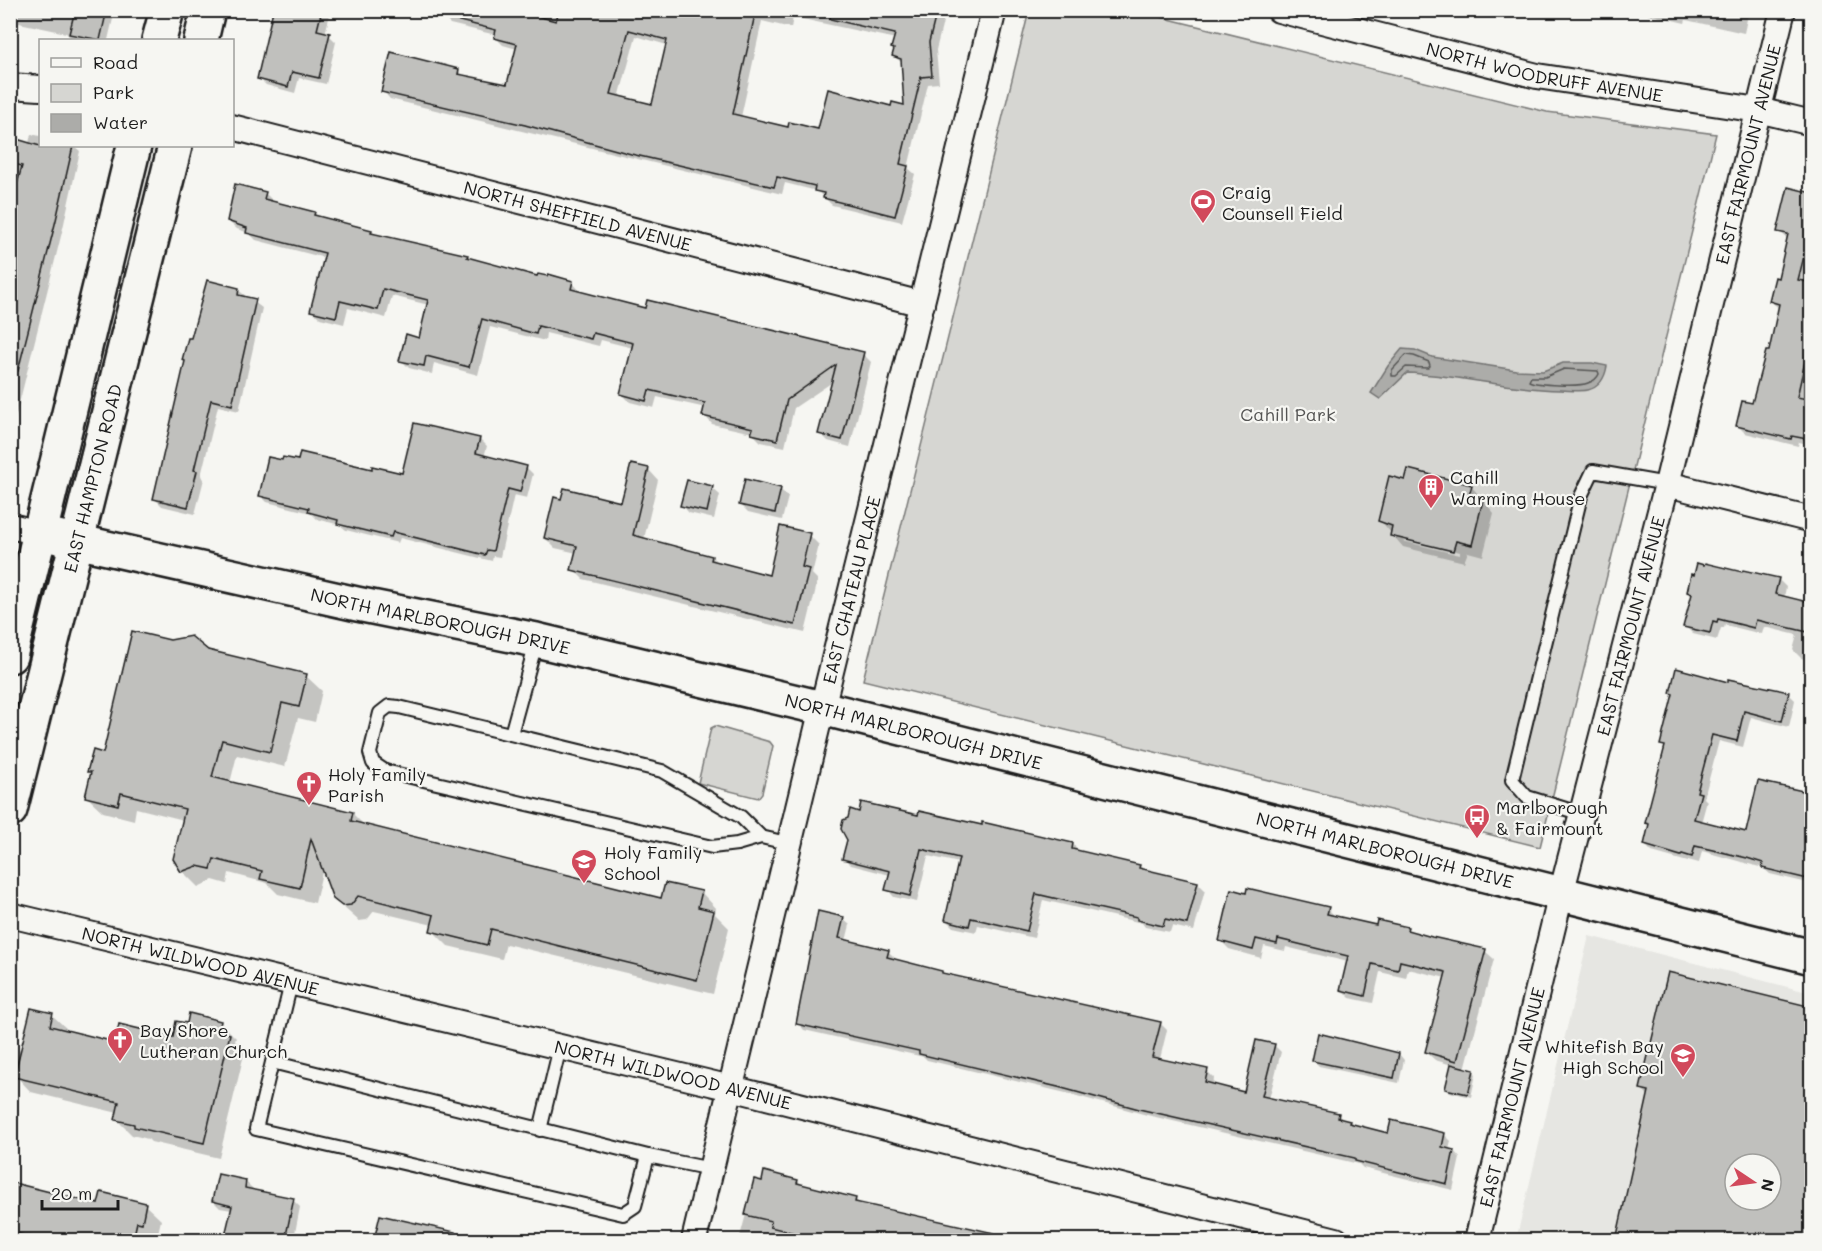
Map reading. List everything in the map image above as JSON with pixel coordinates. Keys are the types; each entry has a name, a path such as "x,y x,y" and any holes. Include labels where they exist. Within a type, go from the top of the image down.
{"street":[{"path":"159,39 167,10"},
{"path":"201,39 208,10"},
{"name":"EAST CHATEAU PLACE","path":"694,1240 994,10"},
{"name":"NORTH WOODRUFF AVENUE","path":"1279,10 1537,76 1758,110 1812,123"},
{"name":"EAST FAIRMOUNT AVENUE","path":"1477,1240 1561,894 1667,484 1783,10"},
{"path":"10,86 39,88"},
{"name":"NORTH SHEFFIELD AVENUE","path":"234,128 922,304"},
{"path":"10,656 25,530 134,147"},
{"name":"EAST HAMPTON ROAD","path":"10,810 175,147"},
{"path":"1667,484 1812,520"},
{"name":"NORTH MARLBOROUGH DRIVE","path":"25,530 357,604 536,640 822,708 1812,957"},
{"name":"NORTH WILDWOOD AVENUE","path":"10,915 731,1088 1336,1240"}],"lane":[{"path":"1582,814 1527,797 1512,780 1581,496 1593,471 1667,484"},
{"path":"512,734 536,640"},
{"path":"761,837 741,817 662,771 399,707 389,706 380,713 370,753 373,763 385,771 712,847 737,844 761,837 790,844"},
{"path":"291,983 256,1129 623,1214 635,1206 648,1156"},
{"path":"540,1130 560,1047"},
{"path":"272,1062 540,1130 711,1169"}],"shaded area":[{"name":"Whitefish Bay High School","path":"1589,936 1811,993 1811,1240 1516,1240"}],"green space":[{"name":"Cahill Park","path":"1029,11 1136,11 1547,112 1716,134 1540,847 863,680"},
{"path":"715,726 770,742 773,746 762,793 758,798 698,783 711,728"}],"water":[{"path":"1402,349 1415,350 1432,357 1516,370 1543,371 1563,363 1592,363 1607,366 1599,384 1592,389 1581,391 1521,387 1407,373 1380,399 1371,393"}],"building":[{"path":"75,10 107,10 100,39 69,34"},
{"path":"273,10 322,10 317,30 330,33 319,78 292,72 288,87 257,79"},
{"path":"448,10 514,10 556,21 559,10 756,10 733,114 788,127 789,122 818,129 828,89 891,106 892,102 904,105 901,59 892,56 894,49 891,48 895,34 830,19 831,10 937,10 929,42 932,76 921,77 900,164 908,166 895,216 823,198 824,193 814,191 815,186 777,177 774,187 381,92 391,52 459,69 458,74 507,84 517,44 494,38 496,30 447,18","holes":["629,30 667,40 652,104 611,94"]},
{"path":"10,137 39,147 73,147 18,371 10,370 10,210 22,166 10,163"},
{"path":"235,184 266,192 264,199 372,230 371,233 468,255 467,257 537,276 548,274 573,281 571,289 645,308 647,300 864,352 842,440 818,434 836,365 787,400 777,440 751,434 753,428 702,416 705,403 649,390 646,401 620,394 633,343 593,333 591,339 538,326 536,334 482,319 469,367 426,356 424,366 399,361 406,334 419,338 428,300 383,289 378,310 340,301 336,317 310,311 325,253 246,233 247,228 227,221"},
{"path":"1788,187 1812,193 1812,225 1798,280 1812,283 1812,348 1808,348 1797,397 1812,400 1812,440 1792,436 1791,439 1736,426 1742,401 1752,403 1766,351 1769,351 1779,304 1769,301 1775,277 1778,278 1788,234 1777,232"},
{"path":"207,280 239,288 238,295 256,299 232,405 211,400 194,470 197,471 188,507 153,499 185,361 182,360 188,338 191,338"},
{"path":"414,423 480,438 476,453 527,466 520,492 508,489 493,551 487,550 485,555 393,532 391,537 337,524 338,520 308,512 309,508 259,496 268,457 298,460 300,452 372,469 372,466 402,473"},
{"path":"631,464 649,468 633,535 712,556 711,560 769,575 780,526 810,533 802,567 809,569 795,625 571,570 577,546 544,538 554,497 561,499 564,488 621,502"},
{"name":"Cahill Warming House","path":"1408,469 1472,485 1469,496 1483,500 1472,545 1456,541 1453,551 1390,536 1392,526 1378,521 1389,476 1405,480"},
{"path":"745,479 781,488 775,513 739,505"},
{"path":"687,480 713,486 707,512 680,506"},
{"path":"1697,563 1779,578 1775,594 1812,603 1812,633 1756,620 1754,628 1718,619 1717,622 1713,621 1710,633 1683,627 1692,594 1687,592 1691,574 1694,575"},
{"name":"Holy Family Parish","path":"132,631 170,640 191,636 208,650 307,674 299,707 282,703 270,752 222,740 212,777 353,812 351,821 661,898 665,883 702,891 698,907 714,911 697,980 491,929 487,945 430,931 434,915 358,896 351,905 342,906 333,899 311,839 300,888 260,879 262,871 214,859 211,869 197,866 181,872 173,859 185,809 121,793 118,805 85,797 91,772 87,772 93,750 103,753"},
{"path":"1676,668 1728,682 1728,679 1789,692 1782,721 1744,711 1737,741 1712,735 1697,792 1701,793 1694,819 1746,832 1758,781 1812,793 1812,880 1762,868 1763,863 1747,858 1695,846 1692,857 1644,845 1649,824 1645,823 1665,746 1660,745 1673,694 1670,693"},
{"path":"861,802 918,815 919,811 982,825 982,822 1073,843 1072,849 1198,882 1187,924 1165,919 1163,926 1137,920 1137,917 1036,894 1027,931 971,918 969,926 945,920 959,858 921,849 910,896 885,890 890,871 842,859 847,840 841,829 843,820 848,818 850,809 859,812"},
{"path":"1247,888 1329,907 1327,914 1376,925 1377,920 1408,927 1407,930 1432,937 1486,949 1457,1061 1425,1052 1446,972 1400,961 1398,970 1372,964 1365,996 1340,990 1348,956 1278,939 1277,944 1256,939 1253,950 1219,941 1231,889 1246,893"},
{"path":"818,911 844,917 839,938 889,950 887,957 942,971 942,973 1161,1022 1152,1057 1208,1069 1205,1082 1244,1092 1256,1040 1275,1044 1262,1096 1339,1113 1338,1118 1350,1121 1349,1123 1388,1133 1391,1120 1445,1133 1442,1147 1454,1150 1447,1184 1355,1161 1355,1158 1139,1109 919,1054 919,1051 796,1024"},
{"path":"1668,972 1812,1007 1812,1240 1616,1240 1649,1091 1640,1089"},
{"name":"Bay Shore Lutheran Church","path":"31,1008 53,1013 50,1026 115,1042 119,1024 173,1037 176,1021 187,1023 189,1013 221,1021 219,1031 230,1034 204,1143 134,1127 134,1124 115,1120 119,1102 14,1077"},
{"path":"1318,1033 1399,1053 1394,1078 1312,1061"},
{"path":"1451,1064 1474,1070 1468,1094 1445,1089"},
{"path":"764,1171 798,1180 797,1183 856,1198 855,1202 994,1233 993,1240 877,1240 847,1234 845,1240 823,1240 770,1227 771,1221 745,1215 754,1179 762,1181"},
{"path":"218,1174 246,1180 245,1188 294,1198 285,1240 224,1240 232,1206 212,1201"},
{"path":"10,1182 98,1204 101,1192 146,1203 142,1223 137,1222 133,1240 48,1240 10,1232"},
{"path":"380,1215 455,1232 454,1240 374,1240"}],"place":[{"name":"Craig Counsell Field","path":"1203,225"},
{"name":"Cahill Warming House","path":"1431,510"},
{"name":"Holy Family Parish","path":"309,807"},
{"name":"Marlborough & Fairmount","path":"1477,840"},
{"name":"Holy Family School","path":"584,885"},
{"name":"Bay Shore Lutheran Church","path":"120,1063"},
{"name":"Whitefish Bay High School","path":"1683,1079"}]}
